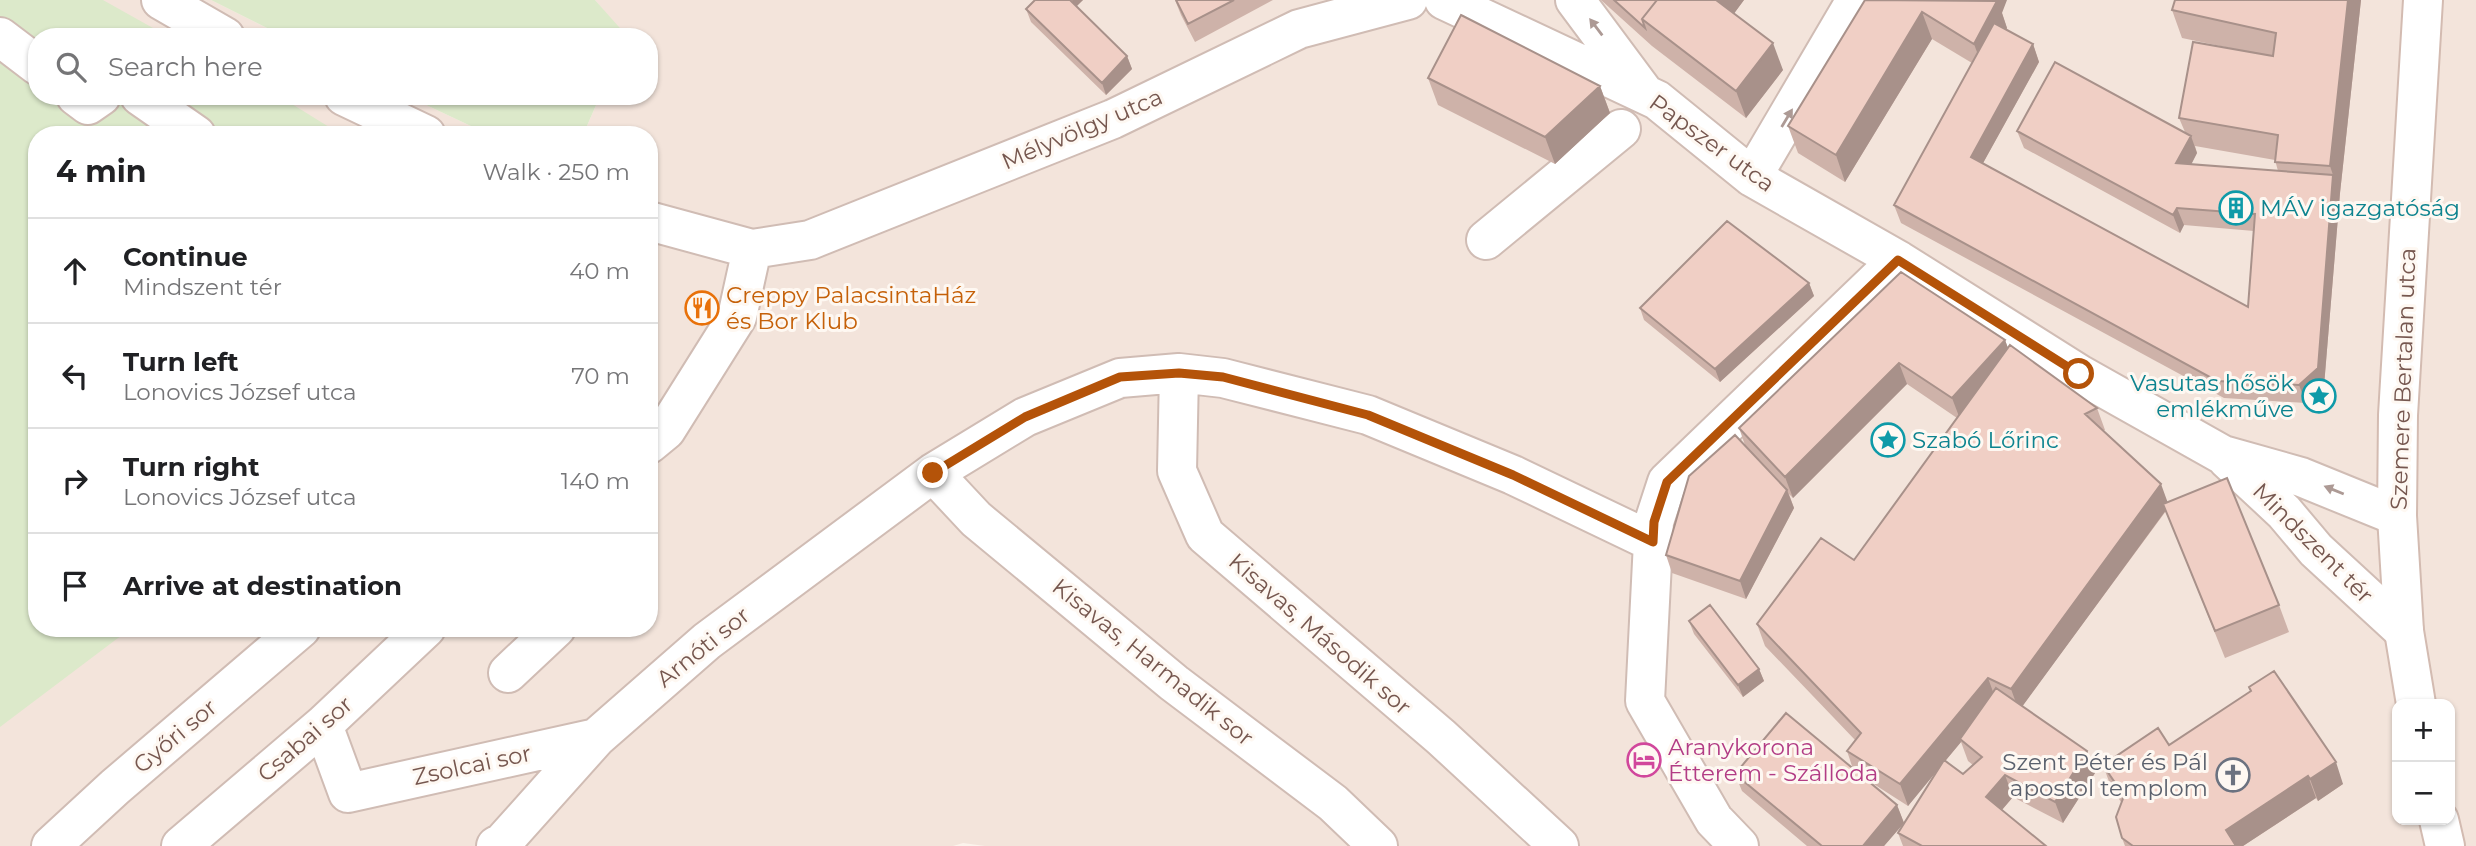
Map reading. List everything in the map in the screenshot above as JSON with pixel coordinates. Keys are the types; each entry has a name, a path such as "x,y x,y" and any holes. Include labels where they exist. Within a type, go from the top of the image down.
{"street":[{"path":"160,0 209,28"},
{"name":"Mélyvölgy utca","path":"752,249 810,240 1113,120 1299,29 1408,0"},
{"name":"Papszer utca","path":"1444,0 1657,100 1752,177 1898,260"},
{"path":"1575,0 1645,94"},
{"path":"1752,177 1856,0"},
{"name":"Szemere Bertalan utca","path":"2415,699 2404,631 2397,516 2398,415 2423,0"},
{"path":"0,37 28,58"},
{"path":"153,105 183,126"},
{"path":"363,105 407,126"},
{"path":"1486,240 1621,129"},
{"path":"658,223 752,249 737,317 666,430 658,437"},
{"path":"1739,846 1714,820 1645,701 1654,522 1667,482 1898,260"},
{"name":"Mindszent tér","path":"1898,260 2079,374 2223,455 2301,477 2397,516"},
{"name":"Arnóti sor","path":"496,846 503,842 596,738 707,640 933,473 1025,417 1120,377 1179,373 1223,377 1368,415 1513,475 1653,542"},
{"name":"Kisavas, Második sor","path":"1179,373 1177,471 1205,535 1441,737 1559,846"},
{"name":"Mindszent tér","path":"2223,455 2284,512 2316,550 2404,631"},
{"name":"Kisavas, Harmadik sor","path":"933,473 976,519 1174,683 1333,803 1378,846"},
{"name":"Győri sor","path":"51,846 115,787 290,637"},
{"name":"Csabai sor","path":"181,846 323,725 416,637"},
{"path":"508,673 546,637"},
{"name":"Zsolcai sor","path":"323,725 348,793 596,738"},
{"path":"2440,825 2445,846"}],"shaded area":[{"path":"66,0 211,0 267,28 101,28"},
{"path":"595,0 2476,0 2476,846 985,846 963,843 953,846 0,846 0,691 69,637 658,637 658,126 587,126 596,105 658,105 658,28 618,28"},
{"path":"197,105 426,105 471,126 223,126"}],"green space":[{"path":"0,0 103,0 153,28 28,28 28,105 294,105 327,126 28,126 28,637 120,637 0,727"},
{"path":"211,0 595,0 620,28 267,28"},
{"path":"426,105 596,105 587,126 471,126"}],"building":[{"path":"1035,0 1070,0 1127,56 1102,83 1026,9"},
{"path":"1176,0 1234,0 1188,24"},
{"path":"1614,0 1657,0 1642,19 1645,28"},
{"path":"1657,0 1716,0 1773,43 1736,91 1642,19"},
{"path":"1865,0 1997,1 1974,44 1922,12 1836,155 1788,126"},
{"path":"2175,0 2348,0 2330,166 2275,162 2278,135 2179,118 2193,42 2273,56 2276,33 2172,10"},
{"path":"1461,15 1600,86 1545,137 1428,78"},
{"name":"MÁV igazgatóság","path":"1994,23 2033,44 1971,157 2248,307 2255,214 2177,208 2173,215 2017,131 2055,62 2191,136 2176,163 2333,175 2318,368 2299,385 2217,381 1894,205"},
{"path":"1727,221 1809,283 1715,369 1640,308"},
{"path":"1901,272 2005,340 1952,398 1899,363 1785,477 1739,428"},
{"path":"2010,345 2097,408 2085,414 2161,484 2011,689 1988,678 1900,784 1847,751 1861,733 1757,624 1821,538 1854,560"},
{"path":"1735,435 1787,490 1740,581 1666,555 1689,476"},
{"path":"2227,478 2279,605 2215,631 2163,504"},
{"path":"1710,605 1759,669 1738,685 1689,621"},
{"name":"Szent Péter és Pál apostol templom","path":"2274,671 2336,762 2310,779 2308,776 2226,830 2236,846 2133,846 2122,838 2116,817 2124,796 2103,765 2158,728 2169,745 2251,691 2249,687"},
{"path":"1996,688 2087,751 2055,802 2005,775 1986,797 2046,846 1922,846 1898,833 1944,760 1963,774 1982,757 1960,739"},
{"path":"1786,713 1897,805 1863,846 1822,846 1735,774"}],"place":[{"name":"MÁV igazgatóság","path":"2236,208"},
{"name":"Creppy PalacsintaHáz és Bor Klub","path":"702,308"},
{"name":"Vasutas hősök emlékműve","path":"2319,396"},
{"name":"Szabó Lőrinc","path":"1888,440"},
{"name":"Aranykorona Étterem - Szálloda","path":"1644,760"},
{"name":"Szent Péter és Pál apostol templom","path":"2233,775"}],"route":[{"path":"933,473 1025,417 1120,377 1179,373 1223,377 1368,415 1513,475 1653,542 1654,522 1667,482 1898,260 2079,374"}]}
